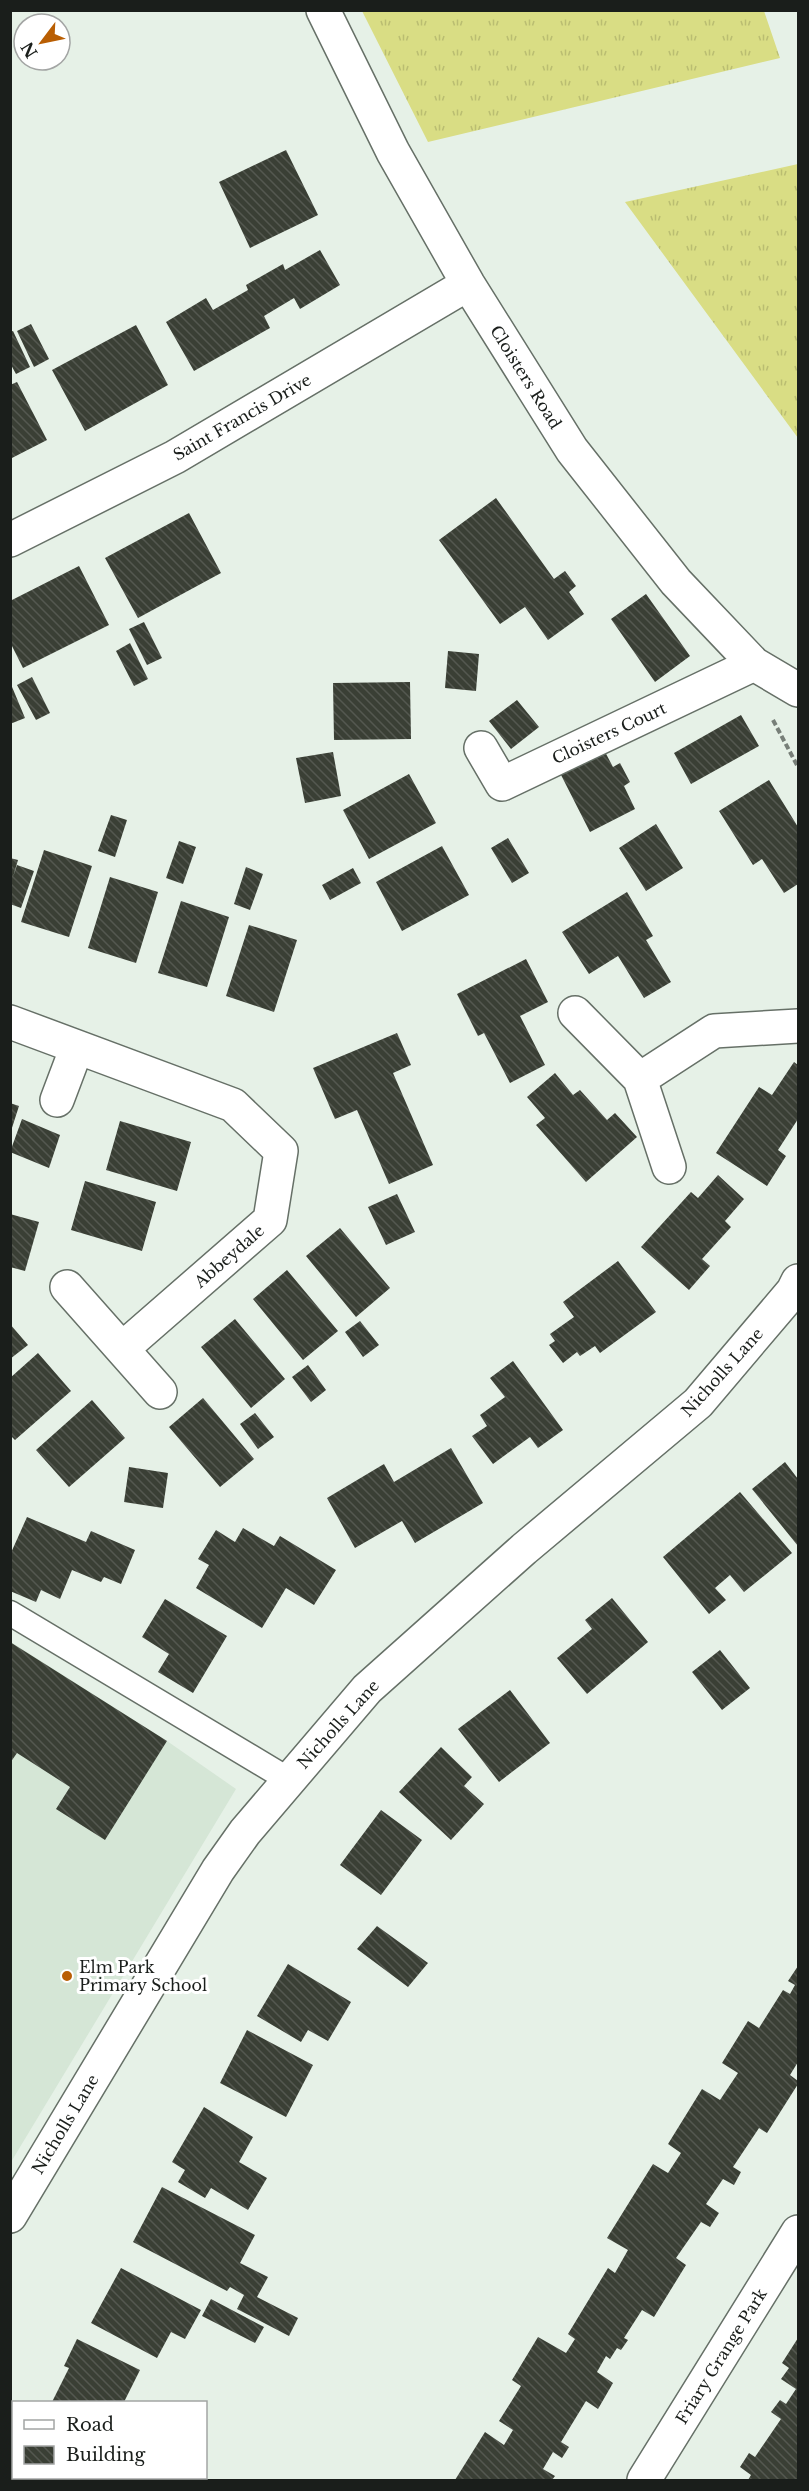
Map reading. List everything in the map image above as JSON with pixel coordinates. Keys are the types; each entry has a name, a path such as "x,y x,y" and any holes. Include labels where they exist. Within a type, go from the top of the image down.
{"street":[{"name":"Cloisters Road","path":"323,10 393,152 468,284 572,450 676,582 754,664 798,690"},
{"name":"Saint Francis Drive","path":"10,540 175,457 468,284"},
{"name":"Cloisters Court","path":"481,748 502,784 754,664"},
{"path":"575,1013 640,1079 669,1167"},
{"name":"Abbeydale","path":"10,1022 233,1105 281,1151 270,1220 122,1349"},
{"path":"640,1079 714,1031 798,1026"},
{"path":"57,1100 77,1047"},
{"path":"67,1287 160,1392"},
{"name":"Nicholls Lane","path":"10,2216 218,1870 245,1832 289,1780 367,1689 524,1549 698,1403 797,1287"},
{"name":"Friary Grange Park","path":"644,2481 798,2232"}],"lane":[{"path":"10,1613 289,1780"}],"shaded area":[{"name":"Elm Park Primary School","path":"11,1642 167,1741 236,1789 11,2162"}],"green space":[{"path":"362,11 764,11 780,58 428,142"},
{"path":"798,164 798,438 625,202"}],"building":[{"path":"286,150 318,215 250,248 219,182"},
{"path":"320,250 340,285 300,309 294,298 264,316 270,328 194,371 166,322 206,298 213,310 248,290 246,285 283,264 285,270"},
{"path":"31,324 49,359 34,367 17,331"},
{"path":"136,325 168,385 85,431 52,370"},
{"path":"13,331 30,367 16,374 10,363 10,332"},
{"path":"17,382 47,440 10,459 10,385"},
{"path":"496,498 554,579 565,571 576,586 569,592 584,614 548,640 525,607 500,624 439,540"},
{"path":"189,513 221,573 138,618 105,558"},
{"path":"79,566 109,625 23,668 10,642 10,601"},
{"path":"646,594 690,656 655,682 611,619"},
{"path":"144,622 162,658 147,665 129,629"},
{"path":"130,643 148,679 134,686 116,651"},
{"path":"448,651 479,654 476,691 445,688"},
{"path":"32,677 50,713 36,720 17,685"},
{"path":"10,682 25,718 10,724"},
{"path":"410,682 411,739 334,740 333,683"},
{"path":"517,700 539,727 511,749 489,721"},
{"path":"741,715 759,746 691,784 674,753"},
{"path":"604,750 613,767 620,763 630,782 624,786 635,809 590,832 560,773"},
{"path":"333,752 341,796 305,803 296,758"},
{"path":"409,774 436,823 369,859 343,810"},
{"path":"769,780 798,827 798,884 784,893 762,859 753,865 719,811"},
{"path":"111,815 127,820 115,857 98,851"},
{"path":"656,824 683,868 646,891 619,848"},
{"path":"508,838 529,873 512,883 491,848"},
{"path":"179,841 196,847 183,884 166,878"},
{"path":"442,846 469,895 402,931 376,882"},
{"path":"44,850 92,866 69,937 21,922"},
{"path":"10,858 18,860 13,877 17,865 34,871 21,908 10,904"},
{"path":"246,867 263,874 250,910 234,904"},
{"path":"353,868 361,883 330,900 322,885"},
{"path":"110,877 158,892 136,963 88,948"},
{"path":"627,892 653,936 646,940 671,982 644,998 618,956 589,974 562,932"},
{"path":"181,901 229,917 207,987 158,973"},
{"path":"249,925 297,940 274,1012 226,996"},
{"path":"526,959 548,1002 520,1016 545,1065 510,1083 484,1033 478,1036 457,994"},
{"path":"397,1033 411,1065 393,1073 433,1165 389,1184 357,1110 335,1119 313,1068"},
{"path":"794,1062 798,1065 798,1119 778,1150 786,1156 767,1186 716,1153 759,1087 772,1095"},
{"path":"555,1073 573,1095 580,1090 607,1120 615,1113 637,1137 586,1182 536,1125 545,1118 527,1097"},
{"path":"10,1103 19,1106 11,1131 10,1131"},
{"path":"22,1119 60,1135 49,1168 10,1152"},
{"path":"120,1121 191,1142 177,1191 106,1170"},
{"path":"718,1175 744,1199 725,1221 731,1227 702,1259 710,1266 689,1290 641,1247 691,1192 698,1198"},
{"path":"85,1181 156,1202 142,1251 71,1230"},
{"path":"397,1194 415,1232 386,1245 368,1207"},
{"path":"10,1214 39,1222 25,1271 10,1267"},
{"path":"340,1228 390,1288 356,1317 306,1256"},
{"path":"618,1261 656,1312 600,1353 595,1346 580,1356 577,1352 563,1363 549,1345 555,1341 550,1334 574,1317 563,1302"},
{"path":"287,1270 338,1331 303,1360 253,1299"},
{"path":"235,1319 285,1379 251,1408 201,1347"},
{"path":"360,1321 379,1345 363,1357 345,1332"},
{"path":"10,1324 28,1345 10,1359"},
{"path":"38,1353 71,1391 15,1440 10,1435 10,1378"},
{"path":"513,1361 563,1430 538,1448 530,1437 493,1464 472,1436 487,1426 480,1415 505,1397 490,1378"},
{"path":"308,1365 326,1390 311,1402 292,1377"},
{"path":"203,1398 254,1459 220,1487 169,1427"},
{"path":"92,1400 125,1438 69,1487 36,1450"},
{"path":"255,1413 274,1437 258,1449 240,1424"},
{"path":"451,1448 483,1503 415,1543 402,1521 355,1548 327,1498 384,1464 394,1482"},
{"path":"785,1462 798,1479 798,1546 752,1489"},
{"path":"129,1467 168,1473 163,1508 124,1502"},
{"path":"740,1492 792,1553 744,1592 730,1575 715,1588 726,1600 709,1614 663,1557"},
{"path":"27,1517 86,1542 91,1531 135,1550 121,1584 104,1577 101,1582 72,1570 60,1599 41,1590 36,1602 10,1591 10,1555"},
{"path":"243,1528 274,1546 280,1536 336,1570 314,1605 286,1588 262,1628 196,1588 209,1565 198,1559 216,1530 235,1542"},
{"path":"612,1598 648,1642 587,1694 557,1658 592,1629 585,1620"},
{"path":"165,1599 227,1636 193,1693 158,1672 169,1654 142,1637"},
{"path":"10,1642 167,1741 105,1840 56,1809 70,1787 17,1753 10,1763"},
{"path":"720,1650 750,1688 722,1710 692,1672"},
{"path":"510,1690 550,1743 499,1782 458,1729"},
{"path":"441,1747 472,1777 464,1786 484,1804 451,1840 399,1792"},
{"path":"381,1810 422,1840 381,1895 340,1865"},
{"path":"377,1926 428,1963 408,1987 357,1949"},
{"path":"288,1964 351,2002 328,2041 308,2030 301,2042 257,2016"},
{"path":"798,1966 798,2062 790,2075 798,2081 798,2084 767,2133 759,2128 733,2167 741,2172 734,2185 723,2179 706,2204 719,2213 710,2227 701,2222 676,2258 686,2265 654,2317 642,2310 624,2338 628,2340 621,2350 617,2348 610,2359 606,2356 597,2372 613,2383 598,2409 586,2401 561,2442 569,2447 562,2458 553,2452 543,2469 555,2476 552,2480 455,2480 485,2432 504,2445 513,2430 499,2421 521,2386 512,2380 538,2337 566,2353 575,2339 568,2334 608,2268 615,2273 628,2250 607,2238 653,2164 668,2173 681,2153 668,2144 702,2089 720,2100 738,2073 722,2063 748,2021 759,2028 783,1990 790,1994 795,1985 788,1981"},
{"path":"247,2030 313,2065 286,2117 220,2083"},
{"path":"204,2107 253,2137 239,2162 267,2178 248,2210 211,2188 205,2198 178,2182 185,2170 172,2162"},
{"path":"162,2187 255,2235 240,2263 268,2277 257,2297 298,2318 289,2336 237,2309 244,2295 230,2287 227,2291 133,2242"},
{"path":"121,2268 201,2310 185,2339 171,2332 157,2358 91,2323"},
{"path":"211,2299 264,2327 255,2343 202,2316"},
{"path":"798,2338 798,2480 748,2480 751,2475 740,2467 749,2453 755,2457 781,2419 771,2412 780,2400 786,2404 796,2389 781,2379 789,2368 782,2363"},
{"path":"77,2339 140,2370 124,2401 52,2401 69,2368 64,2366"},
{"path":"10,2445 12,2446 12,2479 50,2479 49,2480 10,2480"}],"place":[{"name":"Elm Park Primary School","path":"67,1976"}]}
